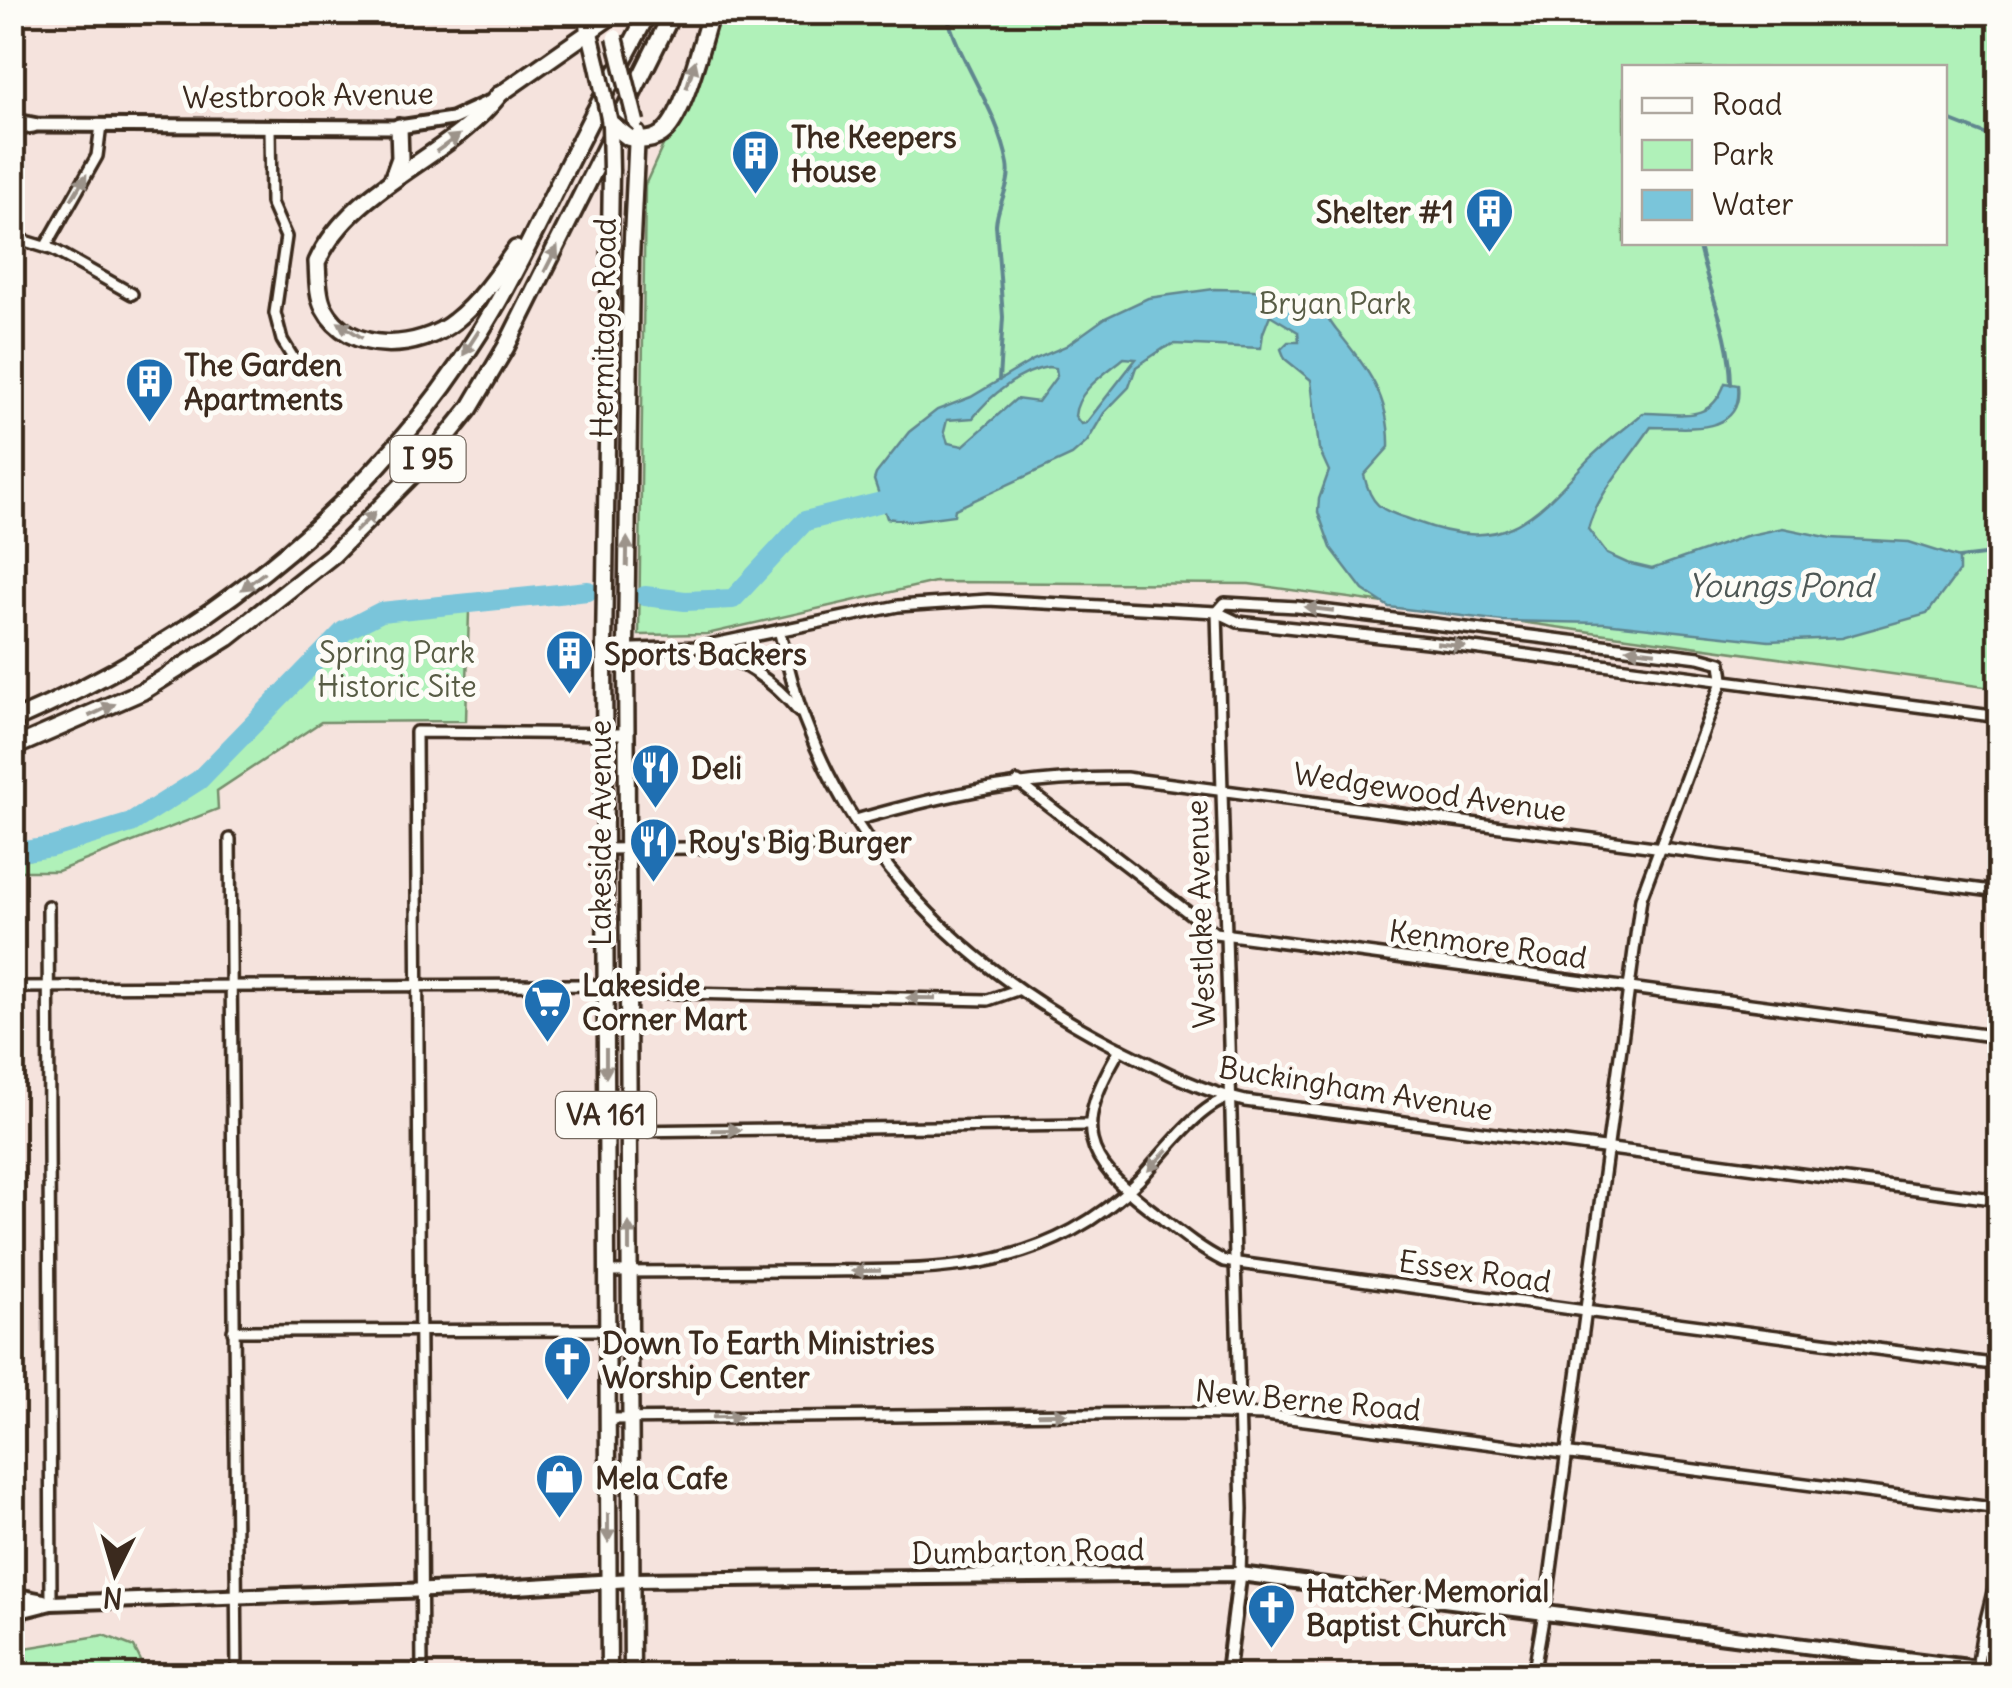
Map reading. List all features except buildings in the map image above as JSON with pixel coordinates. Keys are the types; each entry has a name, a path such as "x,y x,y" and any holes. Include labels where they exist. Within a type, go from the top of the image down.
{"highway":[{"name":"I 95","path":"12,721 69,696 167,641 257,578 361,484 442,386 497,303 648,12"},
{"name":"I 95","path":"12,748 143,691 228,638 334,554 433,454 470,408 506,348 673,12"},
{"path":"610,123 634,133 659,136 672,122 711,12"},
{"path":"499,94 478,120 344,218 317,262 324,308 356,337 402,344 423,339 455,321 496,277 552,196"},
{"path":"390,184 400,158 399,127"}],"main road":[{"name":"Hermitage Road","path":"585,12 610,123 612,172 604,650"},
{"name":"Hermitage Road","path":"609,15 634,133 626,649"},
{"name":"Westbrook Avenue","path":"499,94 609,15"},
{"name":"Lakeside Avenue","path":"626,649 632,1676"},
{"name":"Lakeside Avenue","path":"604,650 609,1676"},
{"name":"Dumbarton Road","path":"12,1595 50,1602 421,1591 631,1580 1240,1574 1977,1672 2000,1671"},
{"name":"Dumbarton Road","path":"12,1613 50,1602"}],"street":[{"name":"Westbrook Avenue","path":"12,120 37,124 399,127 434,124 466,114 499,94"},
{"name":"Westbrook Avenue","path":"12,129 37,124"},
{"path":"46,246 97,156 101,125"},
{"path":"270,127 272,203 286,237 274,313 282,340 293,358"},
{"path":"12,237 46,246 132,294"},
{"path":"604,650 699,646 898,606 988,600 1217,612 1238,622 1427,642 2000,718"},
{"path":"1217,612 1225,603 1297,607 1699,657 1721,663 1723,680 1641,898 1533,1676"},
{"name":"Westlake Avenue","path":"1217,612 1240,1414 1240,1574"},
{"name":"Buckingham Avenue","path":"779,630 804,718 856,820 873,846 949,934 1017,990 1204,1092 1606,1150 2000,1200"},
{"name":"Buckingham Avenue","path":"699,646 750,667 779,690 804,718"},
{"path":"422,1676 416,732 626,734"},
{"name":"Wedgewood Avenue","path":"856,820 926,800 1018,782 1126,778 2000,892"},
{"name":"Kenmore Road","path":"1018,782 1204,926 1226,936 2000,1036"},
{"path":"230,839 236,1676"},
{"path":"604,848 873,846"},
{"path":"48,906 50,1602"},
{"path":"12,987 606,987 988,1000 1017,990"},
{"path":"606,1125 628,1131 1090,1125 1100,1087 1120,1049"},
{"path":"607,1272 927,1270 990,1263 1076,1229 1127,1191 1218,1101 1230,1097"},
{"name":"Essex Road","path":"1090,1125 1099,1159 1117,1184 1204,1250 1235,1264 2000,1364"},
{"path":"233,1332 607,1330"},
{"name":"New Berne Road","path":"608,1419 1240,1414 2000,1509"},
{"path":"1977,1672 2000,1564"},
{"path":"1227,1676 1240,1574"}],"green space":[{"name":"Bryan Park","path":"723,13 1999,13 1999,689 1249,584 935,582 707,634 639,635 645,185"},
{"name":"Spring Park Historic Site","path":"469,610 466,721 321,722 217,791 218,809 58,871 13,871 13,860 30,859 66,847 121,821 152,816 197,780 231,742 275,708 343,627"},
{"path":"104,1635 134,1647 148,1675 13,1675 13,1650"}],"water":[{"name":"Youngs Pond","path":"1236,289 1293,294 1316,303 1367,371 1381,398 1389,447 1364,475 1376,503 1396,515 1446,531 1471,534 1512,527 1547,502 1591,457 1643,413 1702,411 1719,397 1725,383 1738,385 1732,414 1709,426 1651,427 1615,476 1588,529 1607,554 1652,569 1746,536 1783,528 1831,538 1909,542 1959,558 1959,571 1927,614 1841,638 1769,641 1604,623 1503,621 1389,607 1363,590 1331,548 1318,512 1329,471 1319,449 1311,380 1285,359 1281,349 1288,342 1299,342 1298,332 1270,315 1261,348 1173,344 1136,367 1129,387 1104,413 1087,442 1072,455 955,509 954,515 909,521 887,518 874,480 909,432 937,410 971,397 1033,360 1066,346 1105,318 1148,298","holes":["1124,358 1136,359 1086,423 1081,424 1075,416 1081,398","1048,367 1056,368 1057,376 1038,402 1016,399 963,446 948,443 944,432 947,420 973,418 1006,386"]}],"waterway":[{"path":"946,12 996,125 1008,164 996,225 1003,317 999,380"},
{"path":"1947,119 2000,140"},
{"path":"1699,245 1723,329 1731,384"},
{"path":"645,596 685,601 733,599 805,521 882,502"},
{"path":"1959,558 2000,553"},
{"path":"12,853 51,847 131,823 199,780 344,631 381,612 588,591"}],"place":[{"name":"The Keepers House","path":"756,196"},
{"name":"Shelter #1","path":"1489,254"},
{"name":"The Garden Apartments","path":"149,424"},
{"name":"Sports Backers","path":"569,696"},
{"name":"Deli","path":"656,810"},
{"name":"Roy's Big Burger","path":"653,884"},
{"name":"Lakeside Corner Mart","path":"547,1044"},
{"name":"Down To Earth Ministries Worship Center","path":"567,1402"},
{"name":"Mela Cafe","path":"560,1520"},
{"name":"Hatcher Memorial Baptist Church","path":"1271,1650"}]}
